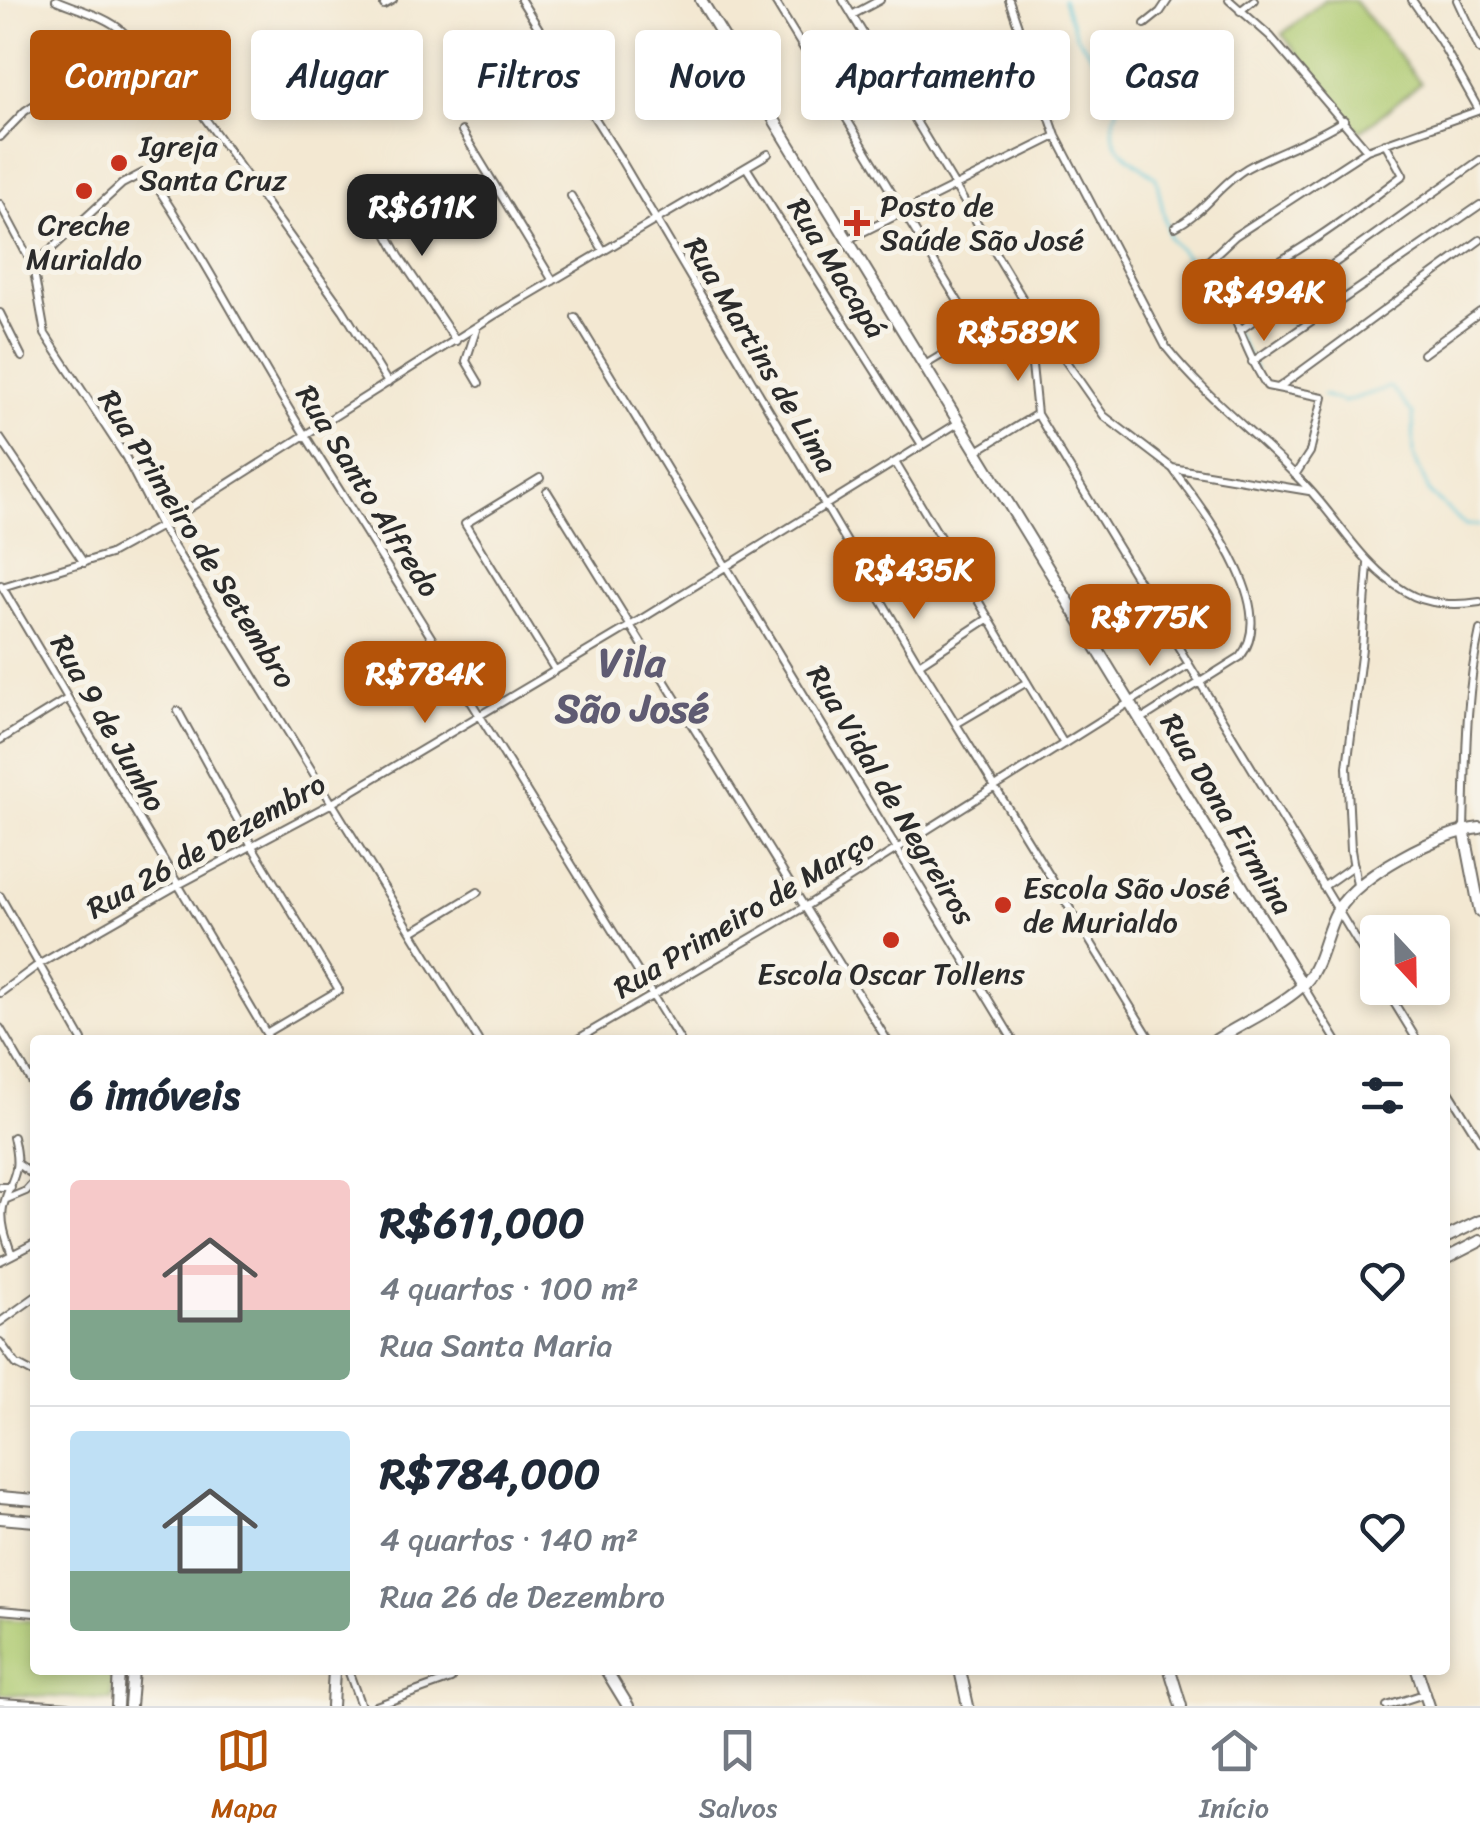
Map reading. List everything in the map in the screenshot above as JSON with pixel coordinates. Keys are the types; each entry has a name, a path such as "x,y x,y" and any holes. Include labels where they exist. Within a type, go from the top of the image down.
{"street":[{"path":"56,0 122,30"},
{"path":"384,5 394,0"},
{"name":"Rua Martins de Lima","path":"522,0 918,664 1147,1035"},
{"name":"Rua Dona Firmina","path":"701,0 1333,1035"},
{"path":"774,0 978,334"},
{"path":"843,0 1026,304 1104,416 1172,468 1226,546 1240,574 1251,619 1247,648 1240,657 1140,720"},
{"path":"852,15 880,0"},
{"path":"1009,0 1056,136 1166,346 1188,375 1295,474 1368,563 1407,593 1459,605 1480,602"},
{"path":"1145,24 1168,0"},
{"path":"1229,0 1263,29 1368,150"},
{"path":"1240,11 1254,0"},
{"path":"1295,474 1310,452 1324,396 1267,386 1252,362 1225,290 1207,262 1235,236 1368,150 1480,110 1412,0"},
{"path":"1457,0 1480,50"},
{"path":"0,137 30,107"},
{"path":"207,120 343,310 388,384"},
{"path":"1175,227 1196,215 1244,169 1313,140 1344,120"},
{"path":"462,131 553,282"},
{"path":"849,239 1056,136"},
{"path":"1225,290 1261,274 1338,226 1402,175 1385,143"},
{"path":"1,585 110,554 161,526 456,340 768,154"},
{"path":"1239,331 1480,160"},
{"name":"Rua Macapá","path":"746,166 922,444"},
{"name":"Rua Santo Alfredo","path":"33,266 122,184 143,173 149,175 197,246 305,434 482,714 677,1035"},
{"path":"364,192 399,256 456,340"},
{"path":"571,196 603,250"},
{"name":"Rua Primeiro de Setembro","path":"0,204 33,266 45,334 125,456 161,526 475,1035"},
{"path":"1252,362 1480,205"},
{"path":"1277,389 1480,240"},
{"path":"926,366 1026,304"},
{"path":"1026,304 1037,414 1360,947"},
{"path":"1422,354 1480,312"},
{"path":"0,313 22,357"},
{"name":"Rua Vidal de Negreiros","path":"576,317 1011,1035"},
{"path":"477,328 466,361 479,383"},
{"path":"977,451 1037,414"},
{"name":"Rua 26 de Dezembro","path":"0,993 38,965 334,802 630,626 959,422"},
{"path":"0,438 84,563"},
{"path":"895,462 1064,744"},
{"path":"1172,468 1310,491"},
{"path":"540,478 465,524 554,670"},
{"path":"547,491 884,1035"},
{"path":"1357,886 1347,767 1368,563"},
{"name":"Rua 9 de Junho","path":"1,585 267,1035"},
{"path":"918,664 989,618"},
{"path":"1480,630 1467,721 1464,829 1480,912"},
{"name":"Rua Primeiro de Março","path":"585,1035 806,906 1189,665"},
{"path":"956,724 1027,682"},
{"path":"0,740 68,699"},
{"path":"178,712 252,846 339,990 271,1035"},
{"path":"1224,1035 1303,986 1337,911 1357,886 1406,856 1464,829 1480,828"},
{"path":"1323,888 1354,864"},
{"path":"412,932 478,892"},
{"path":"0,896 79,1035"},
{"path":"1395,1005 1414,1035"},
{"path":"0,1028 30,1079"},
{"path":"1450,1093 1480,1141"},
{"path":"12,1255 2,1208 20,1165 13,1137"},
{"path":"20,1165 30,1173"},
{"path":"0,1186 12,1187"},
{"path":"7,1199 30,1187"},
{"path":"1450,1236 1480,1221"},
{"path":"1450,1256 1480,1241"},
{"path":"0,1262 30,1246"},
{"path":"0,1322 30,1301"},
{"path":"0,1342 16,1364 30,1371"},
{"path":"0,1497 30,1500"},
{"path":"0,1518 30,1521"},
{"path":"0,1610 30,1613"},
{"path":"117,1706 119,1675"},
{"path":"130,1706 133,1675"},
{"path":"332,1706 334,1675"},
{"path":"350,1675 362,1706"},
{"path":"609,1675 628,1706"},
{"path":"961,1675 968,1706"},
{"path":"1172,1675 1181,1706"},
{"path":"1419,1675 1429,1706"},
{"path":"376,1706 451,1678"},
{"path":"1388,1706 1425,1694"},
{"path":"0,1702 68,1706"}],"green space":[{"path":"1325,0 1354,0 1421,83 1360,132 1282,34"},
{"path":"0,1619 30,1621 30,1675 113,1675 112,1700 0,1694"}],"waterway":[{"path":"1063,0 1076,35 1122,95 1113,126 1117,145 1156,178 1169,238 1210,283 1255,370"},
{"path":"1323,395 1344,402 1390,387 1413,414 1414,457 1430,493 1465,525 1480,525"}],"place":[{"name":"Igreja Santa Cruz","path":"119,163"},
{"name":"Creche Murialdo","path":"84,191"},
{"name":"Posto de Saúde São José","path":"857,223"},
{"name":"Escola São José de Murialdo","path":"1003,905"},
{"name":"Escola Oscar Tollens","path":"891,940"}],"district":[{"name":"Vila São José","path":"632,685"}]}
